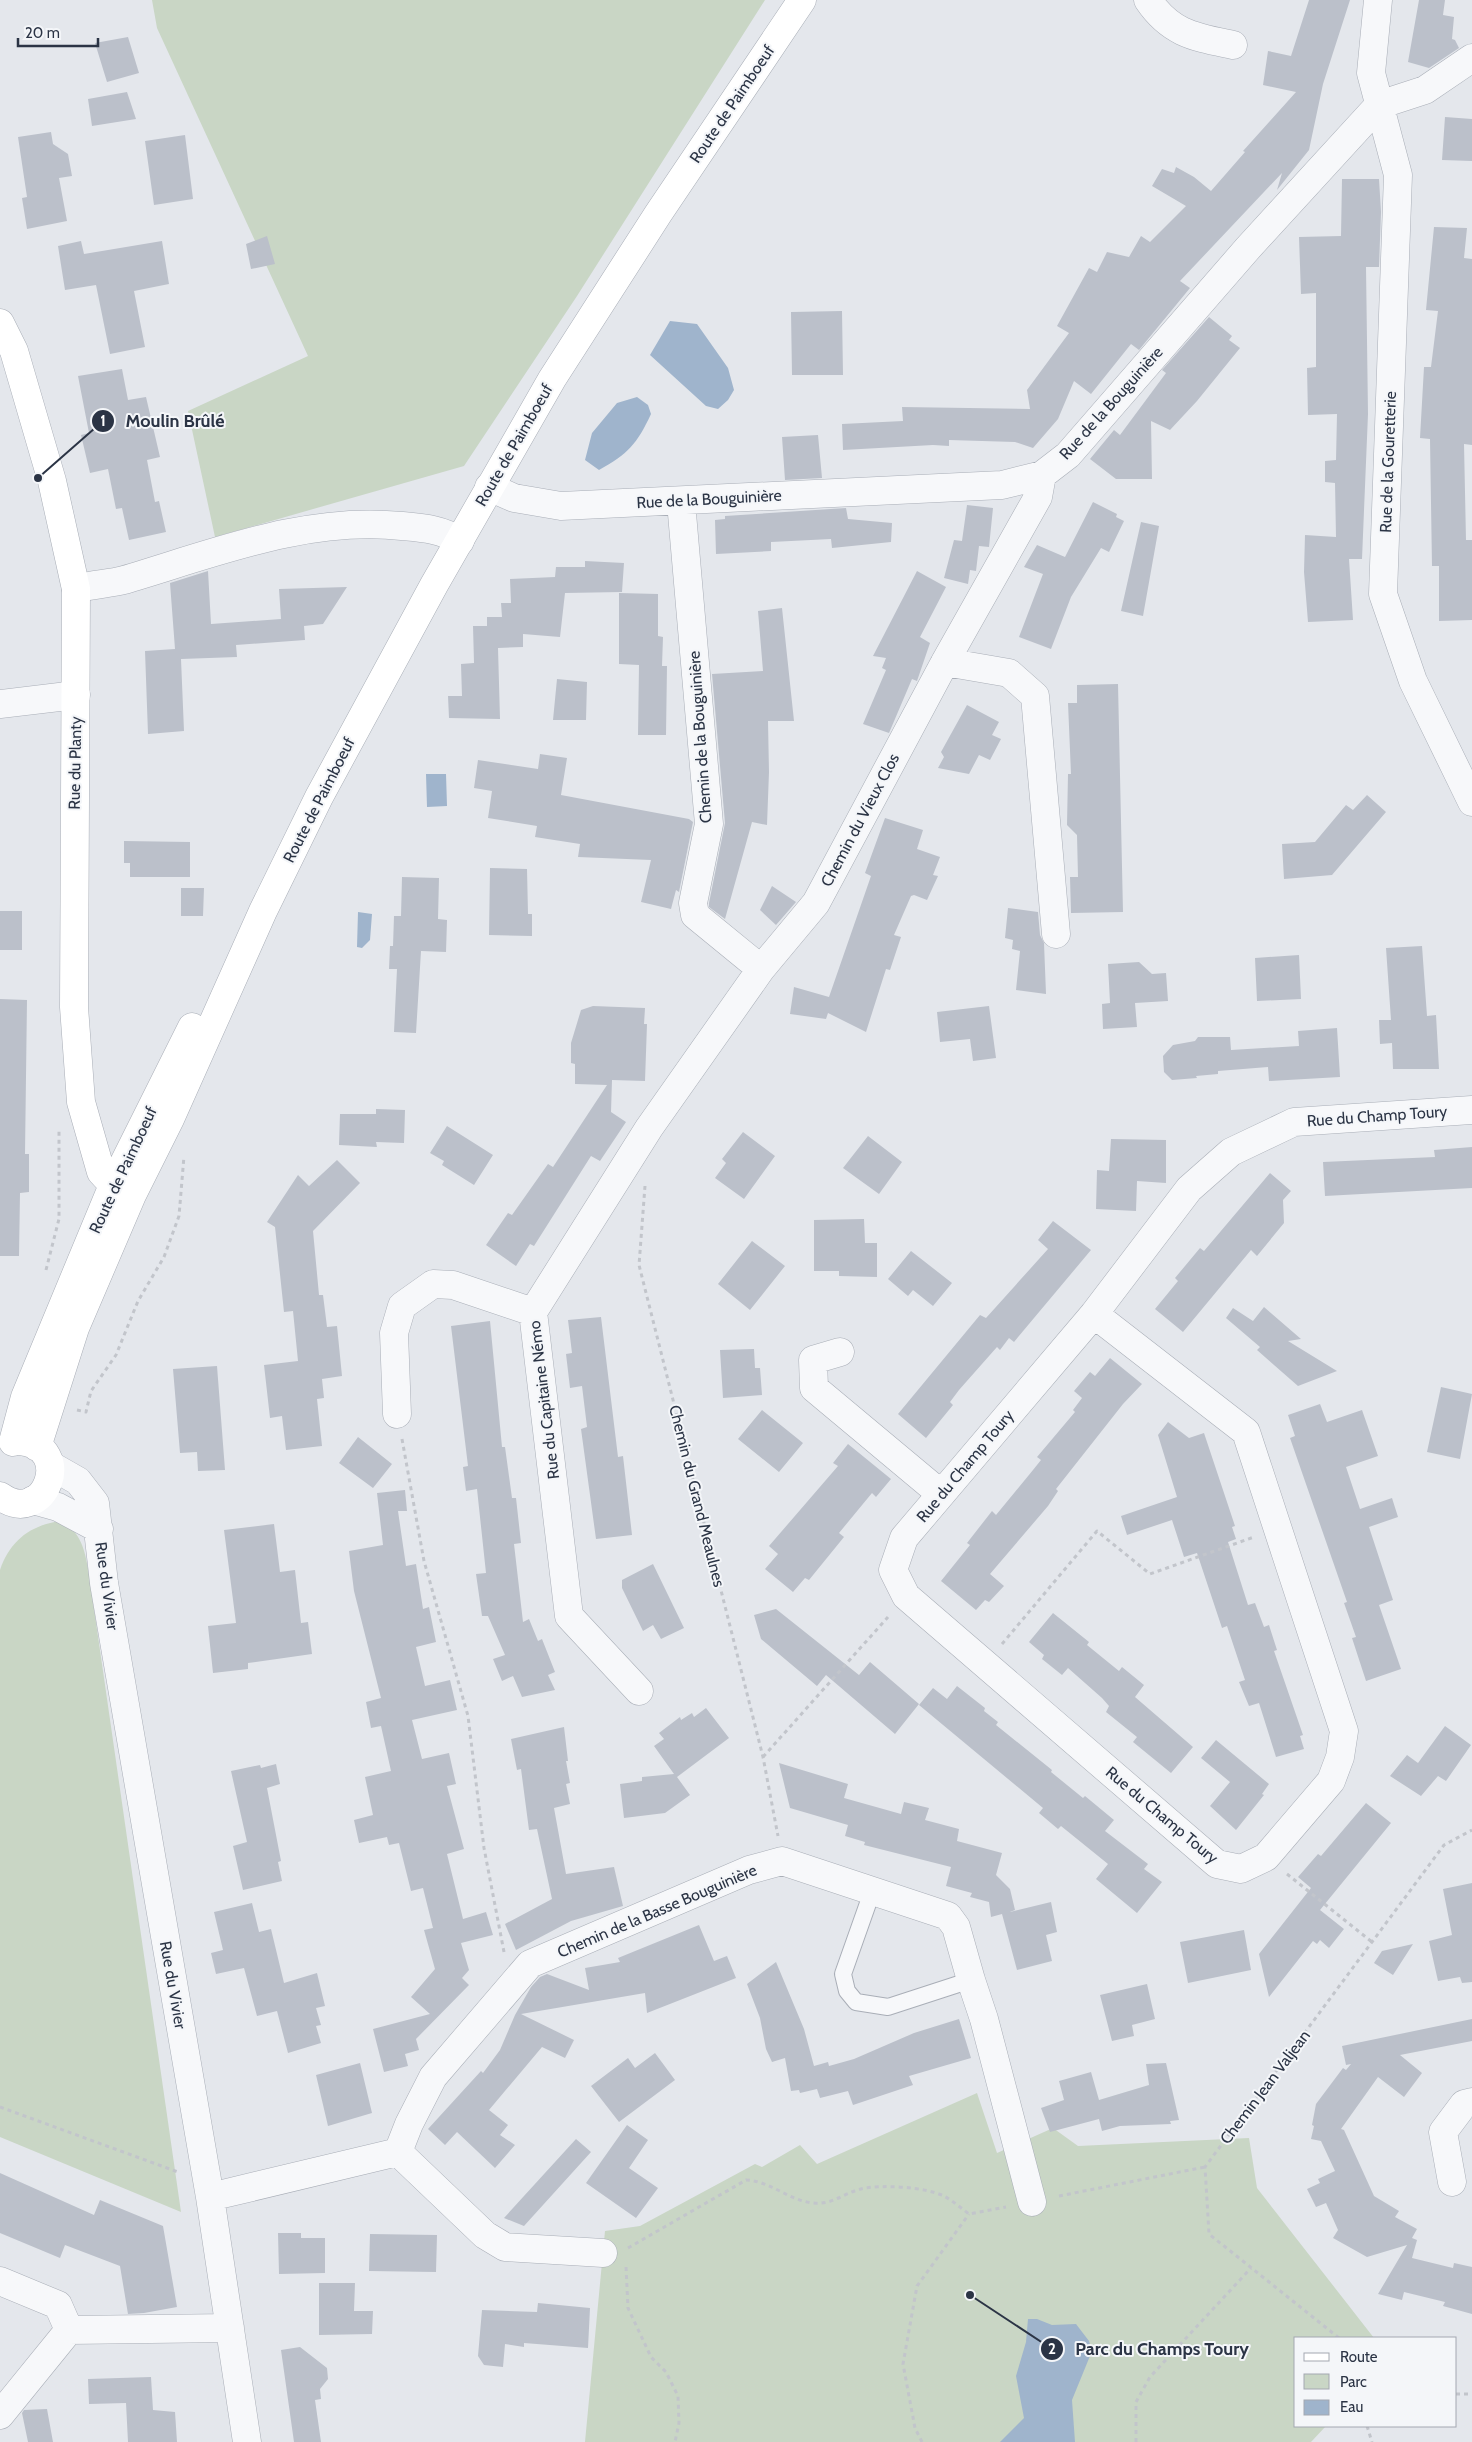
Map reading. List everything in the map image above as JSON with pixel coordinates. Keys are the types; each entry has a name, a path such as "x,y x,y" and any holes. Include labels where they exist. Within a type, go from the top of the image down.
{"street":[{"name":"Route de Paimboeuf","path":"34,1500 48,1486 50,1478 25,1451 74,1328 122,1190 170,1119 263,911 319,797 489,487 562,363 658,214 802,0"},
{"path":"1148,0 1155,11 1189,36 1233,45"},
{"path":"1378,0 1371,74 1379,105 1425,90 1472,58"},
{"name":"Rue de la Bouguinière","path":"489,487 514,498 561,506 681,502 902,488 1002,485 1042,475 1068,455 1248,248 1379,105"},
{"name":"Rue de la Gouretterie","path":"1379,105 1398,175 1383,594 1413,681 1472,802"},
{"name":"Rue du Planty","path":"0,323 6,350 52,481 76,589 74,992 76,1059 81,1102 101,1172 122,1190"},
{"name":"Chemin du Vieux Clos","path":"761,969 816,903 945,662 1038,497 1042,475"},
{"name":"Chemin de la Bouguinière","path":"681,502 709,824 693,904 695,915 761,969"},
{"path":"76,589 121,581 242,543 311,528 369,523 437,529 460,541"},
{"path":"945,662 1008,673 1035,696 1056,934"},
{"path":"0,704 76,695"},
{"name":"Rue du Capitaine Némo","path":"638,1691 569,1616 533,1312 650,1128 761,969"},
{"name":"Rue du Champ Toury","path":"1094,1314 1246,1432 1344,1731 1340,1757 1331,1781 1266,1857 1241,1869 1217,1864 906,1596 893,1570 904,1538 1094,1314 1189,1189 1231,1152 1294,1122 1472,1110"},
{"path":"398,1414 394,1333 402,1306 433,1284 453,1285 533,1312"},
{"path":"840,1352 814,1360 814,1388 941,1494"},
{"name":"Rue du Vivier","path":"25,1451 68,1473 87,1491 95,1504 104,1583 208,2189 247,2442"},
{"path":"1,1500 17,1503 34,1500"},
{"name":"Rue du Vivier","path":"34,1500 58,1507 99,1529"},
{"path":"782,1861 948,1916 956,1926 984,2019 1032,2202"},
{"name":"Chemin de la Basse Bouguinière","path":"398,2152 409,2124 433,2077 530,1964 749,1870 782,1861"},
{"path":"1452,2182 1443,2132 1464,2104 1472,2102"},
{"path":"208,2189 398,2152 485,2235 505,2247 618,2254"},
{"path":"0,2281 58,2305 69,2330"},
{"path":"69,2330 230,2328"},
{"path":"0,2415 69,2330"}],"lane":[{"path":"872,1892 843,1974 847,1991 856,2002 888,2006 971,1980"}],"path":[{"name":"Chemin du Grand Meaulnes","path":"646,1177 639,1265 763,1757 782,1861"},
{"path":"398,1414 424,1561 468,1716 484,1848 511,1985"},
{"path":"986,1664 1097,1531 1150,1574 1278,1528"},
{"path":"763,1757 906,1596"},
{"name":"Chemin Jean Valjean","path":"1205,2167 1444,1845 1472,1830"},
{"path":"1266,1857 1372,1942"},
{"path":"0,2107 208,2189"},
{"path":"922,2442 915,2428 902,2364 917,2286 969,2214 1205,2167 1210,2234 1338,2337"},
{"path":"675,2442 679,2423 678,2396 666,2372 651,2357 628,2308 618,2254 746,2180 759,2180 796,2199 813,2203 829,2203 861,2189 916,2188 944,2196 969,2214"},
{"path":"1136,2442 1136,2402 1150,2377 1251,2268"},
{"path":"1457,2394 1472,2394"},
{"path":"1367,2427 1372,2442"}],"green space":[{"path":"152,0 765,0 577,296 464,466 215,537 188,411 308,356 157,28"},
{"path":"61,1521 74,1531 78,1537 84,1550 89,1574 181,2212 0,2137 0,1570 9,1551 23,1536 40,1526"},
{"path":"977,2093 997,2153 1053,2128 1078,2146 1249,2138 1257,2188 1373,2337 1294,2337 1294,2427 1325,2427 1311,2442 585,2442 605,2231 640,2226 755,2164 762,2167 800,2145 817,2164"}],"water":[{"path":"670,321 697,324 728,368 734,390 728,400 718,409 706,406 650,355"},
{"path":"637,397 648,405 651,414 646,424 636,441 625,453 599,470 585,460 592,433 617,403"},
{"path":"426,774 446,774 447,806 427,807"},
{"path":"358,912 372,914 370,940 362,948 357,947"},
{"path":"1028,2319 1037,2319 1052,2325 1076,2324 1089,2341 1092,2351 1072,2400 1075,2442 1000,2442 1024,2418 1016,2376 1026,2342"}],"building":[{"path":"1309,0 1350,0 1323,84 1309,150 1277,190 1282,173 1180,281 1190,288 1139,350 1131,344 1091,394 1074,381 1058,419 1033,448 1015,442 949,440 949,446 933,445 843,450 842,424 903,421 902,407 1030,409 1027,390 1069,333 1057,326 1089,268 1097,272 1107,252 1129,257 1141,236 1150,242 1186,206 1152,186 1162,169 1174,173 1176,167 1194,177 1211,191 1245,152 1243,151 1296,92 1263,85 1268,51 1291,56"},
{"path":"1419,0 1445,0 1443,15 1454,17 1452,39 1455,40 1459,48 1429,68 1408,62"},
{"path":"128,37 139,73 107,82 95,43"},
{"path":"127,92 136,119 92,126 88,99"},
{"path":"1445,117 1472,119 1472,161 1442,160"},
{"path":"51,132 53,144 68,154 72,176 59,178 67,221 27,229 22,198 27,197 18,137"},
{"path":"185,135 193,199 154,205 145,141"},
{"path":"1342,179 1379,179 1381,212 1379,267 1366,267 1368,414 1362,559 1349,559 1353,620 1308,622 1304,572 1305,535 1336,537 1335,483 1325,482 1325,461 1336,460 1337,414 1308,415 1307,368 1316,367 1316,293 1301,294 1299,237 1341,236"},
{"path":"1434,227 1467,228 1464,258 1472,259 1472,445 1464,444 1466,540 1472,540 1472,620 1439,621 1439,566 1432,566 1430,439 1420,438 1424,367 1431,367 1438,311 1426,310"},
{"path":"267,236 275,264 251,269 246,244"},
{"path":"81,241 84,254 162,241 169,284 134,291 145,347 110,354 96,285 65,290 58,246"},
{"path":"842,311 843,375 792,375 791,312"},
{"path":"1209,317 1232,336 1229,340 1240,348 1197,401 1170,430 1151,421 1152,479 1116,479 1090,459 1114,430 1120,435 1166,373 1162,370"},
{"path":"122,369 128,400 146,397 160,457 147,460 155,502 159,501 166,532 129,540 122,508 116,509 108,469 90,473 81,435 89,433 78,376"},
{"path":"818,435 822,478 785,480 782,437"},
{"path":"1093,502 1117,514 1116,517 1124,521 1109,552 1101,548 1071,597 1051,649 1019,637 1043,574 1024,567 1037,545 1065,557"},
{"path":"967,505 993,508 989,547 979,546 976,571 970,570 968,584 944,578 954,540 962,541"},
{"path":"846,508 848,519 892,523 891,542 832,548 831,539 771,542 771,551 716,554 715,520 725,519 725,516"},
{"path":"1141,522 1159,526 1143,616 1121,611"},
{"path":"585,561 624,563 622,592 565,593 560,637 523,634 523,647 498,648 500,719 449,718 448,696 462,696 461,664 474,663 473,626 487,626 487,617 502,617 501,603 511,603 510,579 555,577 556,567 585,567"},
{"path":"208,571 211,624 281,619 279,589 347,587 323,624 304,626 305,640 236,645 237,657 181,659 184,731 148,734 145,651 175,649 170,583"},
{"path":"917,571 946,587 920,637 930,643 917,681 912,679 889,733 863,724 886,670 882,668 886,658 873,656"},
{"path":"619,593 658,594 658,636 663,637 662,666 667,666 666,735 638,735 639,665 619,664"},
{"path":"782,608 794,721 768,721 767,825 752,822 725,919 709,907 725,823 712,674 763,671 758,611"},
{"path":"557,679 587,682 586,720 553,720"},
{"path":"1118,684 1123,912 1071,913 1070,877 1078,877 1077,835 1067,825 1068,774 1071,774 1068,703 1077,703 1077,685"},
{"path":"967,705 999,722 992,735 1001,739 990,760 979,755 969,774 938,768 944,757 941,752"},
{"path":"540,754 567,758 561,795 689,819 693,822 679,892 676,890 671,909 641,902 651,860 578,857 580,844 535,837 537,826 488,818 492,791 474,788 478,760 538,769"},
{"path":"1367,795 1386,812 1332,875 1284,879 1282,844 1315,842 1346,805 1353,810"},
{"path":"885,818 923,830 917,849 940,857 933,875 938,876 927,900 914,895 911,896 894,935 901,937 890,970 886,969 866,1032 828,1013 826,1019 790,1014 794,987 829,997 871,876 865,873"},
{"path":"124,841 190,842 190,877 130,877 130,863 124,863"},
{"path":"490,868 527,869 528,914 532,914 532,936 489,935"},
{"path":"402,877 439,878 438,919 447,920 446,952 421,951 416,1033 394,1032 397,969 389,969 390,946 393,946 394,916 401,916"},
{"path":"772,886 796,902 776,925 760,910"},
{"path":"181,888 204,888 203,916 181,916"},
{"path":"1008,908 1038,912 1040,935 1044,943 1046,994 1016,990 1020,951 1012,949 1013,940 1005,938"},
{"path":"0,911 22,911 22,950 0,950"},
{"path":"1422,946 1427,1016 1436,1015 1439,1069 1393,1069 1392,1043 1380,1044 1379,1020 1391,1020 1386,948"},
{"path":"1299,955 1301,999 1257,1001 1255,958"},
{"path":"1139,962 1152,974 1166,973 1168,1001 1135,1003 1137,1027 1103,1029 1102,1004 1110,1003 1108,964"},
{"path":"0,999 27,1000 25,1154 29,1154 29,1192 20,1193 19,1256 0,1256"},
{"path":"593,1006 645,1008 644,1024 647,1024 645,1081 612,1080 611,1112 626,1122 600,1161 591,1156 534,1246 530,1244 516,1266 486,1245 508,1213 512,1215 548,1164 553,1167 607,1085 575,1084 575,1064 571,1063 571,1043 581,1010"},
{"path":"989,1006 996,1058 973,1061 970,1039 940,1042 937,1012"},
{"path":"1337,1028 1340,1077 1269,1081 1268,1067 1218,1071 1218,1074 1172,1080 1164,1072 1163,1056 1173,1045 1195,1041 1198,1037 1230,1037 1231,1050 1299,1046 1298,1031"},
{"path":"376,1109 405,1110 404,1143 376,1142 377,1147 339,1145 340,1114 376,1114"},
{"path":"447,1126 493,1155 474,1185 442,1165 444,1161 430,1153"},
{"path":"743,1132 775,1156 744,1199 715,1178 726,1163 722,1159"},
{"path":"868,1136 902,1162 879,1194 843,1168"},
{"path":"1111,1139 1166,1140 1166,1183 1137,1181 1136,1211 1096,1209 1097,1170 1109,1171"},
{"path":"1472,1147 1472,1188 1325,1196 1323,1162 1435,1157 1434,1150"},
{"path":"337,1160 360,1183 313,1231 319,1295 323,1295 327,1327 337,1326 342,1376 322,1379 324,1398 317,1399 322,1446 286,1450 282,1416 270,1418 264,1365 298,1361 293,1311 284,1312 275,1227 267,1222 298,1175 309,1186"},
{"path":"1270,1173 1291,1191 1283,1200 1284,1223 1257,1256 1251,1250 1183,1332 1155,1309 1178,1281 1175,1278 1200,1248 1204,1251"},
{"path":"864,1219 865,1243 877,1243 877,1277 839,1276 839,1271 814,1271 814,1220"},
{"path":"1053,1221 1091,1250 1014,1342 1009,1338 1000,1350 997,1347 959,1390 950,1402 953,1405 926,1438 898,1414 980,1315 986,1318 1048,1249 1038,1240"},
{"path":"752,1241 785,1266 750,1310 718,1284"},
{"path":"911,1251 952,1283 933,1306 913,1290 908,1296 888,1279"},
{"path":"1264,1307 1301,1339 1288,1341 1337,1371 1298,1386 1257,1350 1260,1347 1226,1318 1233,1308 1253,1321"},
{"path":"601,1317 618,1457 623,1456 632,1535 596,1539 581,1429 587,1427 582,1386 570,1388 566,1354 572,1353 568,1320"},
{"path":"490,1321 502,1447 505,1447 512,1498 516,1498 521,1543 514,1544 523,1622 529,1619 538,1641 542,1639 555,1672 548,1675 555,1690 522,1697 513,1676 502,1681 493,1659 505,1655 488,1616 482,1616 476,1574 486,1573 477,1489 466,1491 463,1467 468,1466 451,1326"},
{"path":"754,1349 755,1368 760,1368 762,1395 723,1398 720,1350"},
{"path":"1110,1358 1142,1384 1123,1404 1056,1489 1058,1491 1048,1506 990,1574 1004,1586 989,1602 985,1600 976,1610 941,1581 970,1545 967,1543 992,1511 996,1515 1041,1460 1037,1457 1075,1412 1073,1410 1082,1398 1074,1391 1090,1372 1095,1376"},
{"path":"217,1366 225,1470 198,1471 197,1452 180,1453 173,1369"},
{"path":"1441,1387 1472,1394 1460,1459 1427,1452"},
{"path":"1320,1404 1327,1422 1362,1410 1378,1456 1346,1467 1360,1509 1392,1498 1398,1517 1369,1527 1393,1600 1379,1605 1401,1669 1366,1681 1352,1638 1356,1637 1344,1603 1347,1602 1290,1438 1295,1436 1288,1415"},
{"path":"762,1410 803,1443 779,1472 738,1439"},
{"path":"1168,1422 1189,1438 1204,1433 1235,1526 1232,1527 1236,1539 1228,1542 1248,1605 1255,1603 1264,1627 1269,1625 1277,1650 1274,1651 1303,1735 1300,1736 1304,1749 1276,1757 1259,1703 1249,1706 1239,1682 1245,1680 1227,1626 1222,1628 1197,1553 1184,1557 1172,1520 1127,1535 1121,1516 1177,1497 1158,1435"},
{"path":"358,1437 392,1464 373,1488 339,1463"},
{"path":"848,1444 891,1479 876,1497 872,1493 839,1533 844,1537 809,1580 805,1578 793,1592 765,1569 778,1554 769,1546 838,1466 833,1463"},
{"path":"405,1490 407,1511 398,1511 406,1566 416,1564 423,1609 429,1607 436,1642 416,1647 425,1686 450,1680 457,1710 412,1720 422,1759 449,1753 456,1784 447,1786 464,1849 447,1854 463,1919 486,1912 493,1935 461,1943 469,1970 462,1978 469,1985 416,2039 419,2050 405,2054 408,2066 384,2072 373,2029 430,2014 411,1997 435,1969 424,1930 433,1928 423,1888 411,1891 399,1843 389,1845 387,1837 359,1843 354,1820 373,1815 365,1777 391,1771 381,1726 371,1728 366,1702 381,1698 354,1591 349,1551 383,1545 377,1493"},
{"path":"274,1524 280,1572 295,1570 301,1623 308,1622 312,1654 248,1663 248,1669 213,1673 208,1626 236,1623 224,1530"},
{"path":"653,1564 684,1628 661,1639 653,1625 643,1631 622,1588 622,1580"},
{"path":"776,1609 859,1675 870,1662 919,1704 895,1734 826,1675 817,1686 761,1639 754,1615"},
{"path":"1053,1613 1089,1642 1087,1645 1119,1671 1122,1667 1144,1685 1135,1697 1193,1747 1171,1773 1133,1742 1137,1737 1106,1712 1109,1706 1102,1698 1068,1668 1062,1675 1042,1659 1044,1655 1029,1642"},
{"path":"957,1686 985,1708 984,1711 998,1722 996,1725 1052,1770 1051,1772 1083,1798 1085,1796 1114,1820 1105,1831 1148,1864 1144,1869 1162,1882 1137,1913 1096,1879 1108,1864 1061,1826 1058,1829 1039,1813 1043,1808 919,1705 933,1688 947,1699"},
{"path":"706,1708 729,1738 677,1777 690,1795 665,1813 624,1818 620,1784 642,1781 642,1777 674,1774 654,1746 664,1739 659,1733 680,1717 681,1720 692,1713 694,1717"},
{"path":"1445,1726 1471,1745 1446,1781 1438,1776 1421,1796 1390,1776 1407,1755 1418,1763"},
{"path":"564,1727 568,1761 566,1761 570,1783 566,1784 570,1804 554,1808 566,1874 614,1867 623,1906 571,1921 516,1950 505,1924 552,1899 537,1829 529,1830 521,1769 517,1770 511,1739"},
{"path":"1216,1740 1269,1784 1262,1794 1264,1795 1236,1830 1210,1806 1230,1782 1201,1758"},
{"path":"779,1763 848,1784 844,1798 901,1814 904,1802 929,1808 925,1820 959,1829 957,1841 1002,1853 996,1875 1010,1889 1015,1910 1010,1912 1051,1902 1057,1932 1046,1935 1052,1961 1017,1970 1002,1914 991,1917 989,1902 970,1897 972,1893 946,1886 951,1867 864,1845 865,1842 845,1836 848,1825 790,1808"},
{"path":"276,1764 280,1784 267,1788 281,1861 278,1862 282,1881 243,1890 233,1846 247,1842 231,1771 260,1765 261,1768"},
{"path":"1366,1803 1391,1823 1320,1910 1344,1929 1329,1948 1320,1940 1317,1944 1313,1941 1269,1997 1259,1954 1311,1888 1298,1877 1318,1854 1321,1856"},
{"path":"1472,1883 1472,1982 1462,1983 1460,1977 1438,1981 1429,1941 1452,1935 1443,1889"},
{"path":"252,1903 259,1932 271,1929 284,1983 317,1973 325,2006 316,2008 321,2025 316,2026 321,2043 288,2053 277,2011 257,2016 244,1968 216,1974 211,1953 223,1950 214,1912"},
{"path":"699,1925 714,1961 727,1956 736,1978 647,2013 645,1993 521,2014 574,2040 565,2058 542,2047 489,2110 508,2125 500,2135 515,2145 495,2168 457,2132 445,2145 428,2129 481,2071 483,2073 500,2050 515,2015 531,1987 540,1977 547,1974 589,1990 585,1968 620,1962 618,1958"},
{"path":"1244,1930 1251,1970 1188,1983 1180,1942"},
{"path":"1413,1944 1393,1975 1374,1963 1382,1951"},
{"path":"776,1962 804,2029 814,2066 828,2062 829,2066 854,2059 914,2033 959,2019 971,2058 909,2076 913,2085 853,2105 848,2091 820,2098 817,2089 800,2093 799,2090 791,2091 785,2058 772,2062 766,2049 760,2018 747,1984"},
{"path":"1147,1984 1155,2019 1132,2025 1134,2036 1112,2041 1100,1995"},
{"path":"1472,2019 1472,2041 1400,2055 1422,2073 1404,2097 1378,2077 1341,2129 1344,2130 1374,2196 1399,2211 1395,2217 1417,2229 1412,2238 1417,2240 1412,2258 1453,2268 1454,2263 1472,2267 1472,2314 1443,2306 1445,2302 1404,2292 1402,2300 1378,2294 1407,2245 1367,2257 1333,2238 1338,2230 1326,2203 1316,2207 1307,2189 1320,2183 1318,2179 1335,2171 1321,2141 1311,2139 1316,2104 1343,2068 1346,2070 1351,2064 1346,2065 1342,2046"},
{"path":"655,2053 675,2080 619,2122 591,2086 628,2058 635,2068"},
{"path":"360,2063 372,2113 328,2126 316,2075"},
{"path":"1166,2063 1179,2120 1170,2121 1171,2124 1120,2126 1102,2131 1099,2119 1050,2132 1041,2108 1064,2100 1059,2081 1091,2072 1099,2100 1149,2085 1146,2064"},
{"path":"627,2125 648,2140 629,2168 658,2188 636,2218 586,2183"},
{"path":"576,2139 591,2152 524,2226 504,2218"},
{"path":"0,2173 94,2215 100,2200 163,2226 177,2307 128,2314 120,2266 65,2245 60,2258 0,2233"},
{"path":"278,2233 301,2233 301,2238 325,2238 325,2273 279,2274"},
{"path":"370,2234 437,2235 436,2272 369,2271"},
{"path":"319,2283 355,2283 354,2311 373,2311 372,2334 319,2335"},
{"path":"538,2303 590,2308 588,2348 524,2343 524,2347 505,2344 503,2367 484,2365 478,2356 482,2310 537,2312"},
{"path":"300,2347 327,2368 328,2379 320,2389 321,2399 315,2400 321,2442 294,2442 281,2350"},
{"path":"151,2377 153,2410 175,2412 177,2442 128,2442 126,2403 89,2404 88,2379"},
{"path":"47,2409 53,2442 28,2442 22,2413 24,2410"}],"place":[{"name":"Moulin Brûlé","path":"38,478"},
{"name":"Parc du Champs Toury","path":"970,2295"}]}
